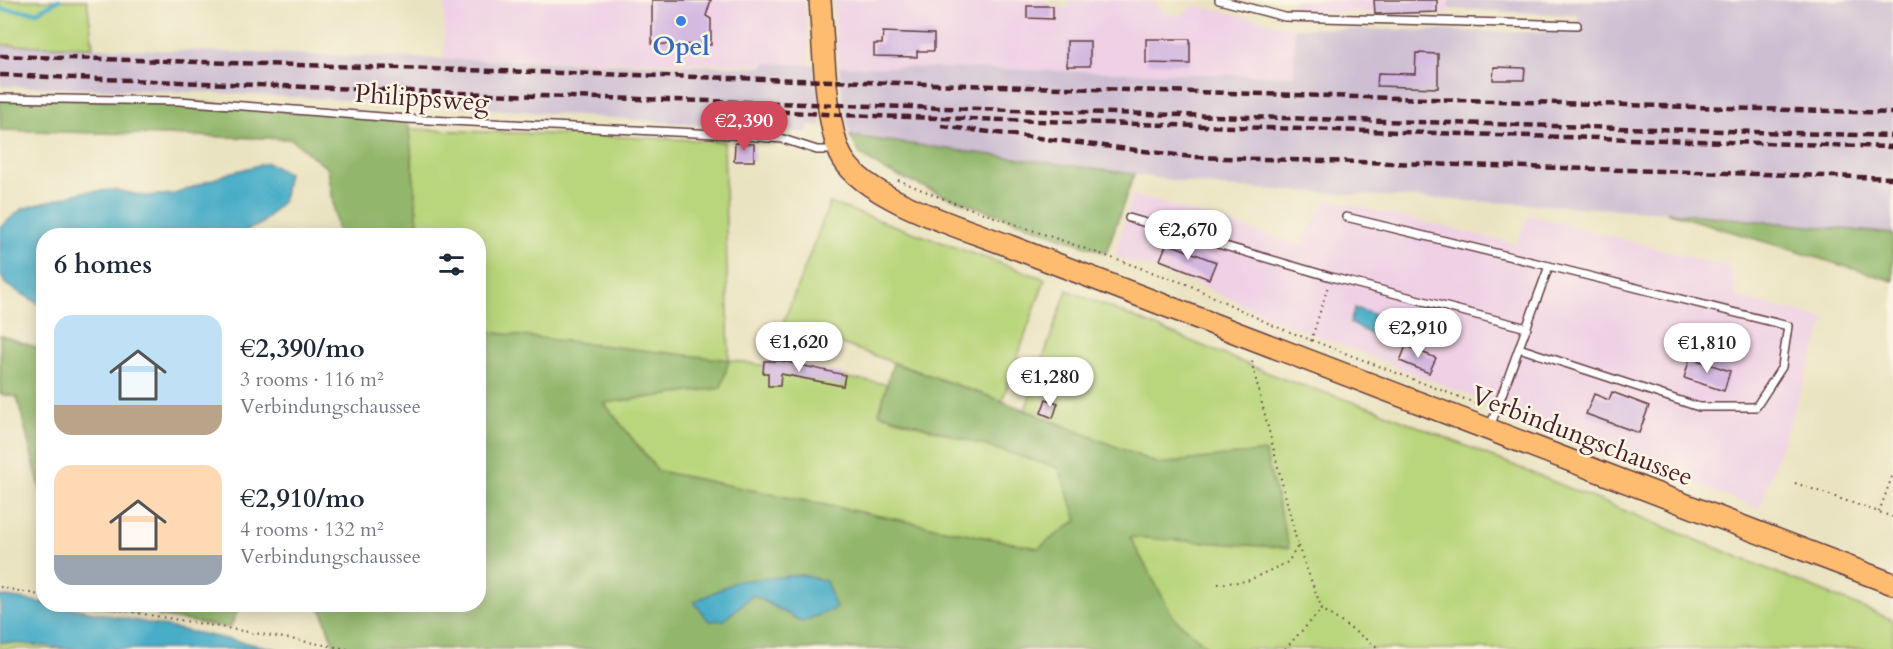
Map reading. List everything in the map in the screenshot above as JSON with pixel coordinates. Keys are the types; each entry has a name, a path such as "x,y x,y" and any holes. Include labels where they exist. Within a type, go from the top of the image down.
{"main road":[{"name":"Verbindungschaussee","path":"820,0 831,115 839,150 852,171 866,183 909,206 1257,340 1309,350 1493,421 1893,584"}],"lane":[{"path":"1219,0 1285,17 1577,25"},
{"name":"Philippsweg","path":"0,98 179,101 408,119 717,134 783,139 817,150 839,150"},
{"path":"1346,217 1788,326 1782,368 1756,407 1699,407 1519,348"},
{"path":"1129,218 1330,277 1527,328"},
{"path":"1493,421 1549,266"}],"path":[{"path":"894,179 949,201 1189,285 1309,350 1493,421 1552,433"},
{"path":"1309,350 1330,277"},
{"path":"1257,340 1252,364 1298,546 1322,609 1380,649"},
{"path":"1879,512 1893,474"},
{"path":"1795,483 1893,517"},
{"path":"1218,584 1247,581 1288,562 1298,546"},
{"path":"0,586 36,594"},
{"path":"1285,649 1322,609"},
{"path":"133,612 348,649"}],"shaded area":[{"path":"444,0 804,0 810,65 444,59"},
{"path":"833,0 1046,0 1046,5 1069,9 1069,0 1126,0 1155,2 1165,14 1180,15 1192,7 1199,6 1294,28 1294,76 839,66"},
{"path":"1293,0 1449,0 1449,14 1293,12"},
{"path":"1449,0 1893,0 1893,234 1667,212 1224,187 850,136 844,110 839,66 1294,76 1294,28 1578,33 1578,15 1449,9"},
{"path":"0,45 762,67 767,63 815,65 822,125 808,126 807,133 426,104 200,92 0,86"},
{"path":"1132,194 1301,245 1327,199 1516,244 1529,215 1732,268 1736,297 1826,319 1759,509 1275,319 1190,281 1115,256"}],"green space":[{"path":"0,0 87,0 93,47 0,45"},
{"path":"0,98 179,101 408,119 418,228 337,228 328,169 291,139 0,130"},
{"path":"409,129 724,141 729,360 887,384 880,414 1059,468 1158,464 1025,410 1067,290 1283,379 1375,409 1893,620 1893,649 875,649 1037,548 658,471 603,403 721,388 728,361 486,332 486,228 418,228"},
{"path":"850,136 1134,174 1106,253 943,195 884,170 860,154"},
{"path":"830,203 1045,279 1002,401 783,323"},
{"path":"1667,212 1893,234 1893,281"},
{"path":"486,332 729,360 721,388 604,403 658,471 1038,548 1077,520 1059,468 879,413 893,363 1002,401 1159,464 1265,451 1289,548 1130,537 1174,618 1210,649 348,649 334,646 322,612 486,612"},
{"path":"0,335 36,348 36,472 17,397 0,394"},
{"path":"158,612 237,612 230,628 158,616"},
{"path":"0,642 68,647 77,649 0,649"}],"water":[{"path":"267,163 288,173 283,201 261,224 252,228 36,228 36,302 5,284 0,273 0,227 22,209 82,192 115,190 145,196 175,194 229,173"},
{"path":"1355,308 1379,316 1378,331 1370,334 1350,323"},
{"path":"802,575 826,581 836,608 802,622 753,595 724,620 709,621 694,602 737,581"},
{"path":"0,596 36,602 36,612 93,612 277,649 77,649 0,642"}],"building":[{"name":"Opel","path":"652,0 711,0 706,16 711,19 711,45 652,44"},
{"path":"1374,0 1437,0 1437,12 1375,14"},
{"path":"1027,6 1053,6 1053,19 1027,18"},
{"path":"883,32 934,34 934,51 917,51 917,57 874,56 874,44 882,44"},
{"path":"1146,39 1190,39 1190,64 1146,63"},
{"path":"1067,41 1090,41 1090,66 1067,66"},
{"path":"1416,53 1438,54 1438,88 1377,86 1378,73 1415,74"},
{"path":"1494,67 1525,68 1524,80 1493,80"},
{"path":"735,143 754,144 754,161 734,161"},
{"path":"1167,243 1216,262 1209,279 1160,260"},
{"path":"1428,308 1446,313 1441,328 1423,322"},
{"path":"1406,346 1436,358 1429,373 1400,361"},
{"path":"1690,358 1730,371 1724,391 1684,378"},
{"path":"764,361 782,361 845,375 843,386 781,374 780,386 768,386 768,373 763,373"},
{"path":"1612,392 1649,406 1639,433 1586,414 1594,394 1609,400"},
{"path":"1046,399 1058,403 1053,418 1041,413"}],"waterway":[{"path":"0,9 37,12 59,0"}],"railway":[{"path":"0,56 1893,113"},
{"path":"0,75 537,96 1893,136"},
{"path":"753,110 841,115 1893,147"},
{"path":"941,126 1193,157 1893,178"}],"place":[{"name":"Opel","path":"681,21"}]}
